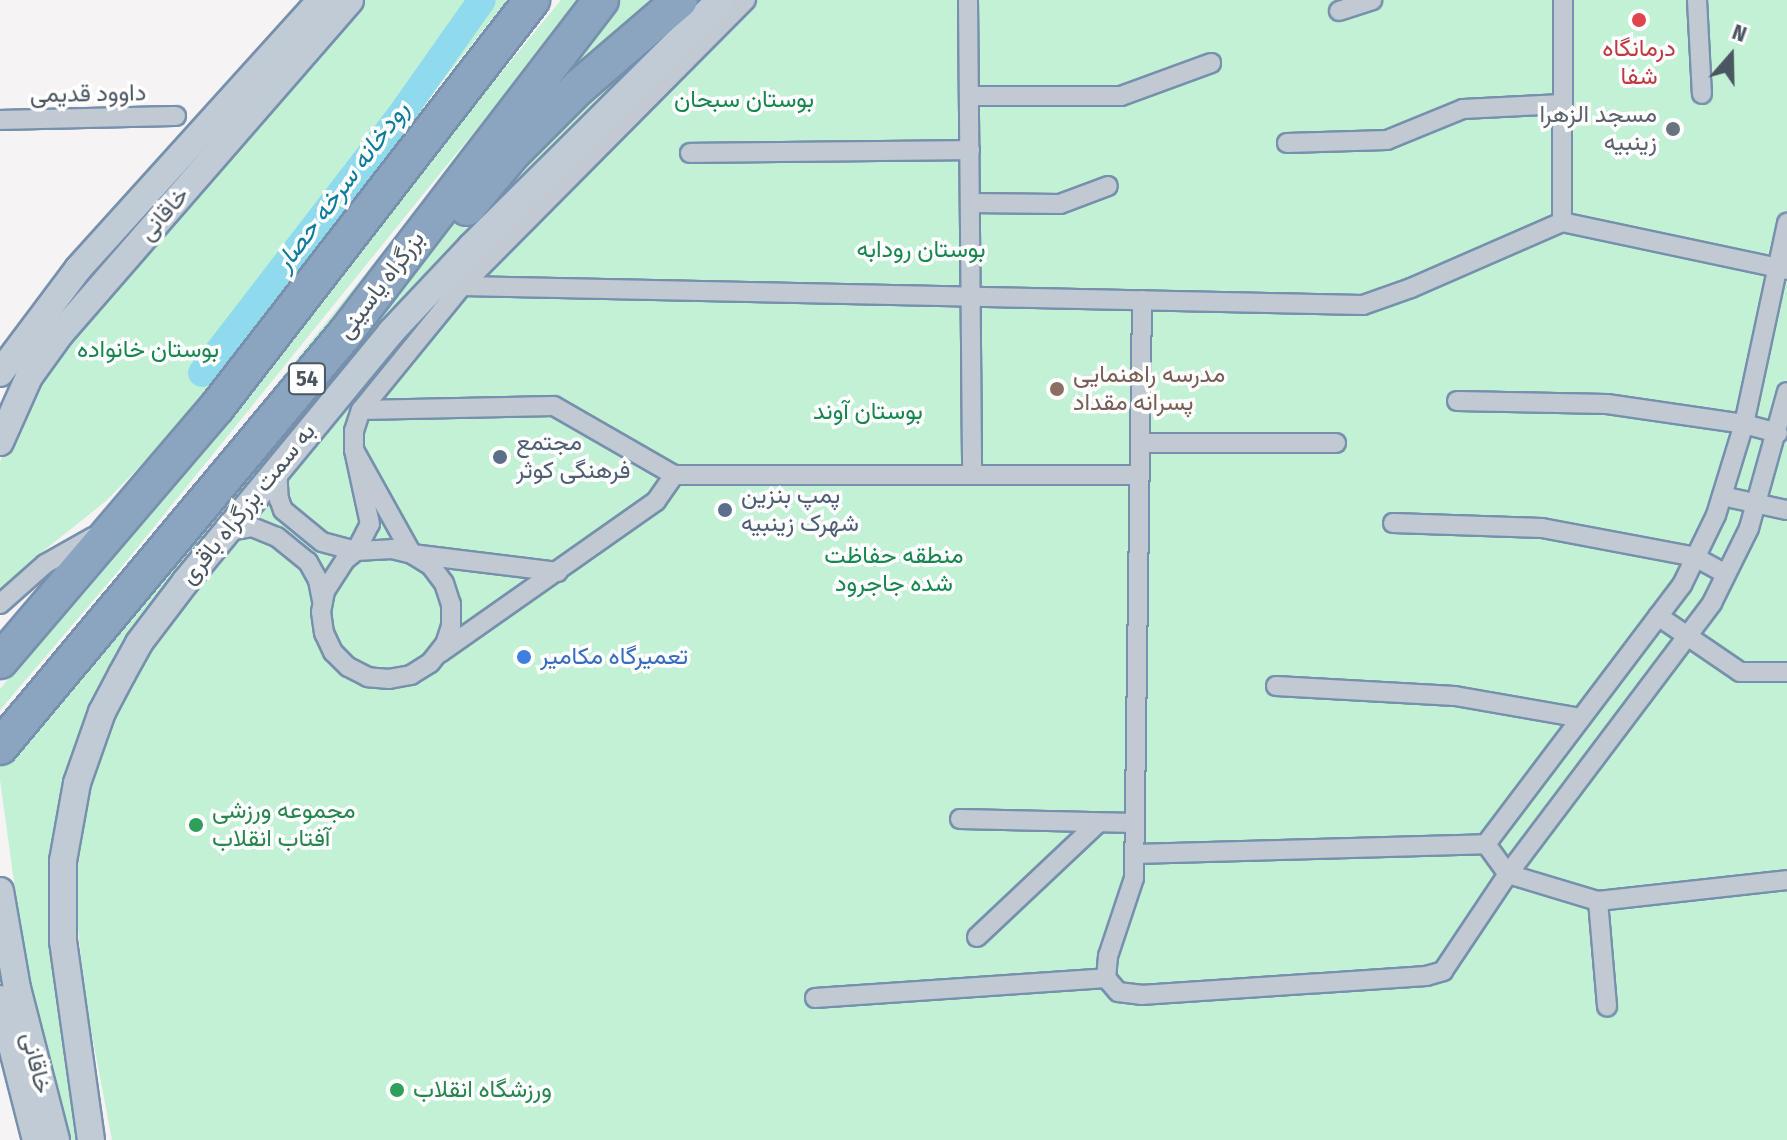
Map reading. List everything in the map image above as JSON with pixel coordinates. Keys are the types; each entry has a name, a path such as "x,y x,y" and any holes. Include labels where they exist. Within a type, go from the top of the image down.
{"highway":[{"name":"54","path":"0,661 124,520 217,407 532,0"},
{"name":"بزرگراه یاسینی","path":"0,747 344,335 601,0"},
{"path":"344,335 445,233 512,154 579,87 680,0"}],"main road":[{"path":"0,373 78,269 321,0"},
{"name":"خاقانی","path":"0,412 20,372 54,325 332,0"},
{"name":"خاقانی","path":"0,442 29,377 60,334 350,0"},
{"name":"به سمت بزرگراه باقری","path":"91,1140 63,941 63,861 69,823 90,745 139,643 277,466 391,332 471,247 720,0"},
{"name":"خاقانی","path":"0,891 17,988 56,1140"},
{"name":"خاقانی","path":"0,999 36,1140"}],"street":[{"path":"322,605 335,573 356,551 370,524 354,450 354,431 361,410 462,286 746,0"},
{"path":"968,0 972,475"},
{"path":"1339,11 1372,0"},
{"path":"1562,222 1563,0"},
{"path":"1697,0 1702,94"},
{"path":"969,96 1121,96 1211,63"},
{"path":"1287,143 1387,140 1463,109 1562,104"},
{"name":"داوود قدیمی","path":"0,120 176,116"},
{"path":"690,153 970,150"},
{"path":"970,203 1060,204 1108,186"},
{"path":"462,286 1363,305 1411,288 1562,222 1782,269"},
{"path":"1486,844 1682,585 1722,496 1744,424 1782,269 1787,223"},
{"path":"1142,300 1134,878 1108,956 1106,978 1118,992 1141,995 1426,976 1443,971 1508,874 1712,603 1756,503 1787,392"},
{"path":"1457,401 1607,404 1744,424 1778,433"},
{"path":"361,410 554,406 674,475 1140,475"},
{"path":"1140,443 1336,443"},
{"path":"354,450 412,554 438,574 451,604 451,626 435,657"},
{"path":"277,466 279,499 283,510 322,542 356,551 392,549 558,572"},
{"path":"224,532 252,527 277,537 308,562 318,580 324,633 333,652 348,667 368,677 389,679 411,675 558,572 656,501 674,475"},
{"path":"1722,496 1787,510"},
{"path":"0,604 45,564 124,520"},
{"path":"1393,523 1542,528 1695,557 1726,574"},
{"path":"1658,616 1740,672 1787,672"},
{"path":"1276,686 1455,696 1581,718"},
{"path":"960,819 1135,823"},
{"path":"977,937 1098,823"},
{"path":"1135,854 1486,844"},
{"path":"1486,844 1508,874 1598,901 1787,880"},
{"path":"1598,901 1607,1007"},
{"path":"815,998 1106,978"}],"green space":[{"name":"بوستان خانواده","path":"360,0 507,0 381,158 183,422 106,501 32,560 0,592 0,462 19,412 52,363"},
{"name":"منطقه حفاظت شده جاجرود","path":"561,0 1787,0 1787,1140 112,1140 86,1004 73,882 82,1140 70,1140 23,947 0,780 0,728 414,213 472,134 120,569 0,710 0,689 181,474 405,190"}],"waterway":[{"name":"رودخانه سرخه حصار","path":"202,373 405,109 482,0"}],"place":[{"name":"درمانگاه شفا","path":"1639,20"},
{"name":"مسجد الزهرا زینبیه","path":"1673,129"},
{"name":"مدرسه راهنمایی پسرانه مقداد","path":"1057,389"},
{"name":"مجتمع فرهنگی کوثر","path":"500,457"},
{"name":"پمپ بنزین شهرک زینبیه","path":"725,510"},
{"name":"تعمیرگاه مکامیر","path":"524,657"},
{"name":"مجموعه ورزشی آفتاب انقلاب","path":"196,825"},
{"name":"ورزشگاه انقلاب","path":"397,1090"}],"park label":[{"name":"بوستان سبحان","path":"744,100"},
{"name":"بوستان رودابه","path":"921,250"},
{"name":"بوستان آوند","path":"868,412"}]}
